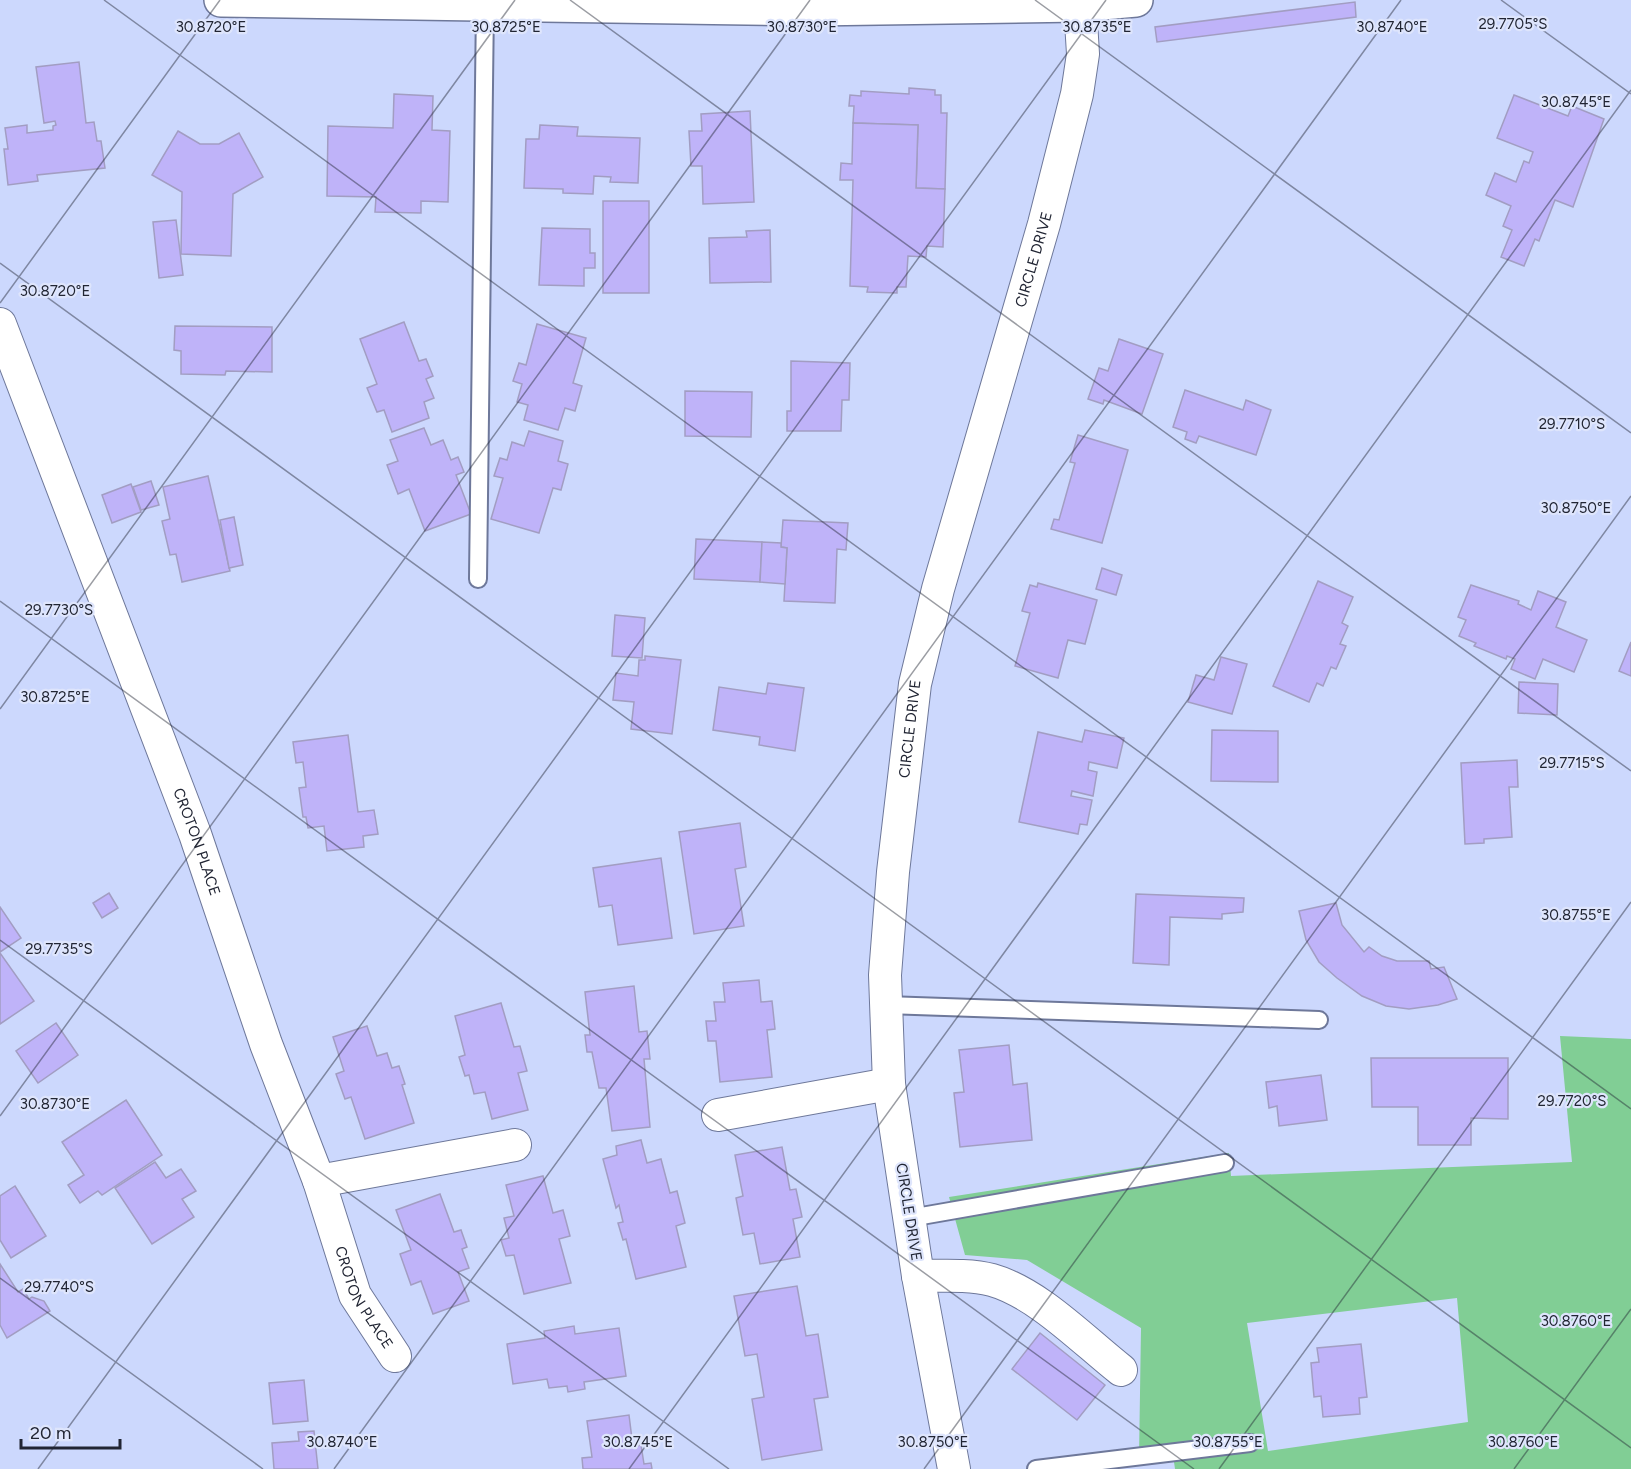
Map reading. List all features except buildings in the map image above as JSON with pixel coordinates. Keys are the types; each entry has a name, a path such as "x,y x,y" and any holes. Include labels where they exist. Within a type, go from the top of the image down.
{"street":[{"path":"221,0 811,9 1080,4 1136,0"},
{"name":"CIRCLE DRIVE","path":"954,1469 918,1276 889,1084 885,975 893,872 915,684 938,589 1044,224 1077,94 1083,54 1080,4"},
{"name":"CROTON PLACE","path":"0,324 195,834 266,1044 319,1181 355,1295 395,1356"},
{"path":"718,1115 889,1084"},
{"path":"319,1181 515,1145"},
{"path":"918,1276 968,1276 992,1280 1014,1288 1121,1370"}],"lane":[{"path":"478,579 485,4"},
{"path":"886,1005 1319,1020"},
{"path":"910,1218 1225,1163"},
{"path":"1036,1469 1250,1443"}],"green space":[{"path":"1560,1036 1631,1039 1631,1469 1175,1469 1173,1455 1139,1458 1141,1328 1027,1260 965,1255 949,1197 1229,1153 1231,1176 1572,1162","holes":["1457,1298 1468,1422 1268,1451 1247,1323"]}]}
